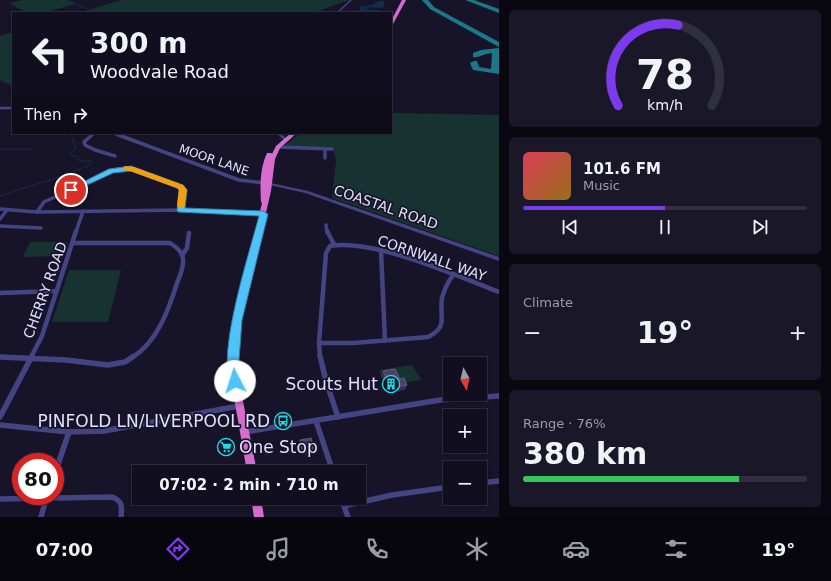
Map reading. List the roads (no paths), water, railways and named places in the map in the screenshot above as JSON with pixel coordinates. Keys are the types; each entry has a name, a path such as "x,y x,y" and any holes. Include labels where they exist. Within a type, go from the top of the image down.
{"highway":[{"path":"392,14 400,0"},
{"path":"392,22 404,0"},
{"path":"267,183 267,159 272,148 283,135"},
{"path":"251,465 239,406 233,360 237,320 264,211 267,183 272,159 283,135"},
{"path":"257,505 259,517"}],"street":[{"path":"337,12 351,0"},
{"path":"0,108 12,108"},
{"path":"93,134 84,142 85,145 115,156"},
{"name":"MOOR LANE","path":"117,134 239,180 267,183"},
{"path":"278,147 332,149"},
{"path":"325,149 326,158"},
{"path":"106,158 110,155"},
{"path":"37,212 44,202 112,171 122,169 131,169 180,187 183,190 181,210"},
{"name":"COASTAL ROAD","path":"267,183 306,192 499,259"},
{"path":"0,209 37,212 181,210 264,211"},
{"path":"0,219 7,210"},
{"name":"CHERRY ROAD","path":"0,417 42,336 83,211"},
{"path":"326,225 327,232 334,244 330,246 326,253 319,342 320,357 326,383 338,417"},
{"path":"0,226 41,228"},
{"path":"0,357 31,358 112,365 133,358 154,335 173,300 181,271 183,254 187,248 189,233"},
{"path":"73,243 170,243 179,247 183,254"},
{"name":"CORNWALL WAY","path":"334,244 381,250 499,292"},
{"path":"381,250 385,341"},
{"path":"319,342 353,343 428,337 438,331 442,321 443,296 453,275"},
{"path":"0,293 57,291"},
{"path":"244,432 440,400 499,396"},
{"path":"0,425 70,432 104,431 239,406"},
{"path":"316,421 331,465"},
{"path":"62,453 70,432"},
{"path":"487,482 499,481"},
{"path":"348,517 344,506 392,495 443,488"},
{"path":"64,497 112,497 118,500 122,505 121,517"},
{"path":"0,499 12,498"},
{"path":"41,517 44,505"}],"water":[{"path":"385,1 383,8 365,8 370,10 382,10 379,12 354,11 360,10 360,7"}],"waterway":[{"path":"67,0 87,9"},
{"path":"146,7 158,12"},
{"path":"0,109 12,109"},
{"path":"0,196 92,164 91,161 79,161 78,157 70,155 76,148 71,135 72,134"},
{"path":"0,149 32,149"}],"place":[{"name":"Scouts Hut","path":"391,384"},
{"name":"PINFOLD LN/LIVERPOOL RD","path":"283,421"},
{"name":"One Stop","path":"226,447"}]}
